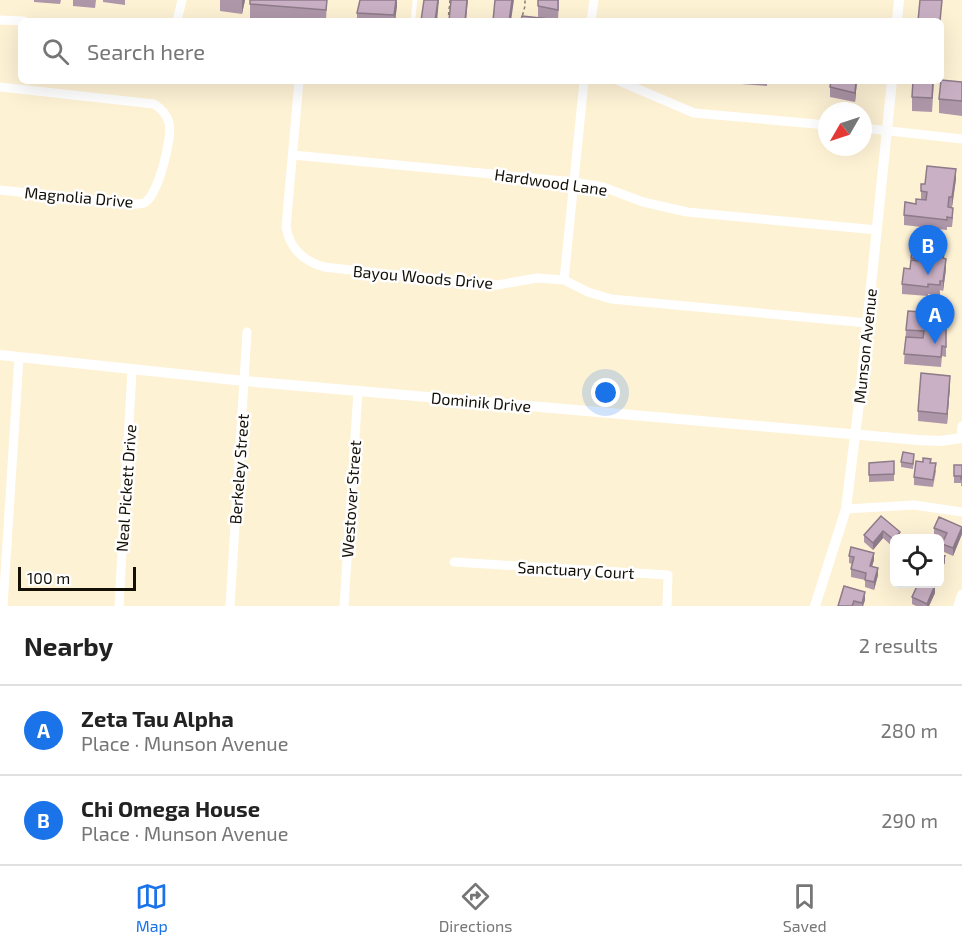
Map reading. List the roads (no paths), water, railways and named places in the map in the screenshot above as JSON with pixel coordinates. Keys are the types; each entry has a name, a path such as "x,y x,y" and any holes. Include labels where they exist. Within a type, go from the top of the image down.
{"street":[{"path":"178,18 182,0"},
{"path":"591,18 594,0"},
{"path":"897,18 899,0"},
{"path":"0,20 18,21"},
{"name":"Bayou Woods Drive","path":"299,84 286,227 291,244 302,258 311,264 477,284 497,285 537,278 564,280 588,292 611,299 867,323"},
{"path":"564,280 584,84"},
{"path":"626,84 694,113 818,124"},
{"name":"Munson Avenue","path":"815,606 846,508 856,433 892,84"},
{"name":"Magnolia Drive","path":"0,87 154,105 162,110 170,126 166,153 156,188 152,196 144,203 130,204 0,190"},
{"path":"872,129 962,139"},
{"name":"Hardwood Lane","path":"293,155 574,182 603,187 643,202 687,212 877,230"},
{"name":"Berkeley Street","path":"230,606 247,332"},
{"name":"Dominik Drive","path":"0,355 244,381 918,440 940,441 961,438"},
{"path":"3,606 19,357"},
{"name":"Neal Pickett Drive","path":"119,606 132,370"},
{"name":"Westover Street","path":"344,606 358,391"},
{"path":"961,438 962,426"},
{"path":"846,508 914,505 962,512"},
{"name":"Sanctuary Court","path":"453,562 668,575 667,606"},
{"path":"958,606 962,594"}],"lane":[{"path":"413,18 415,0"}],"place":[{"name":"Chi Omega House","path":"928,275"},
{"name":"Zeta Tau Alpha","path":"935,344"}]}
